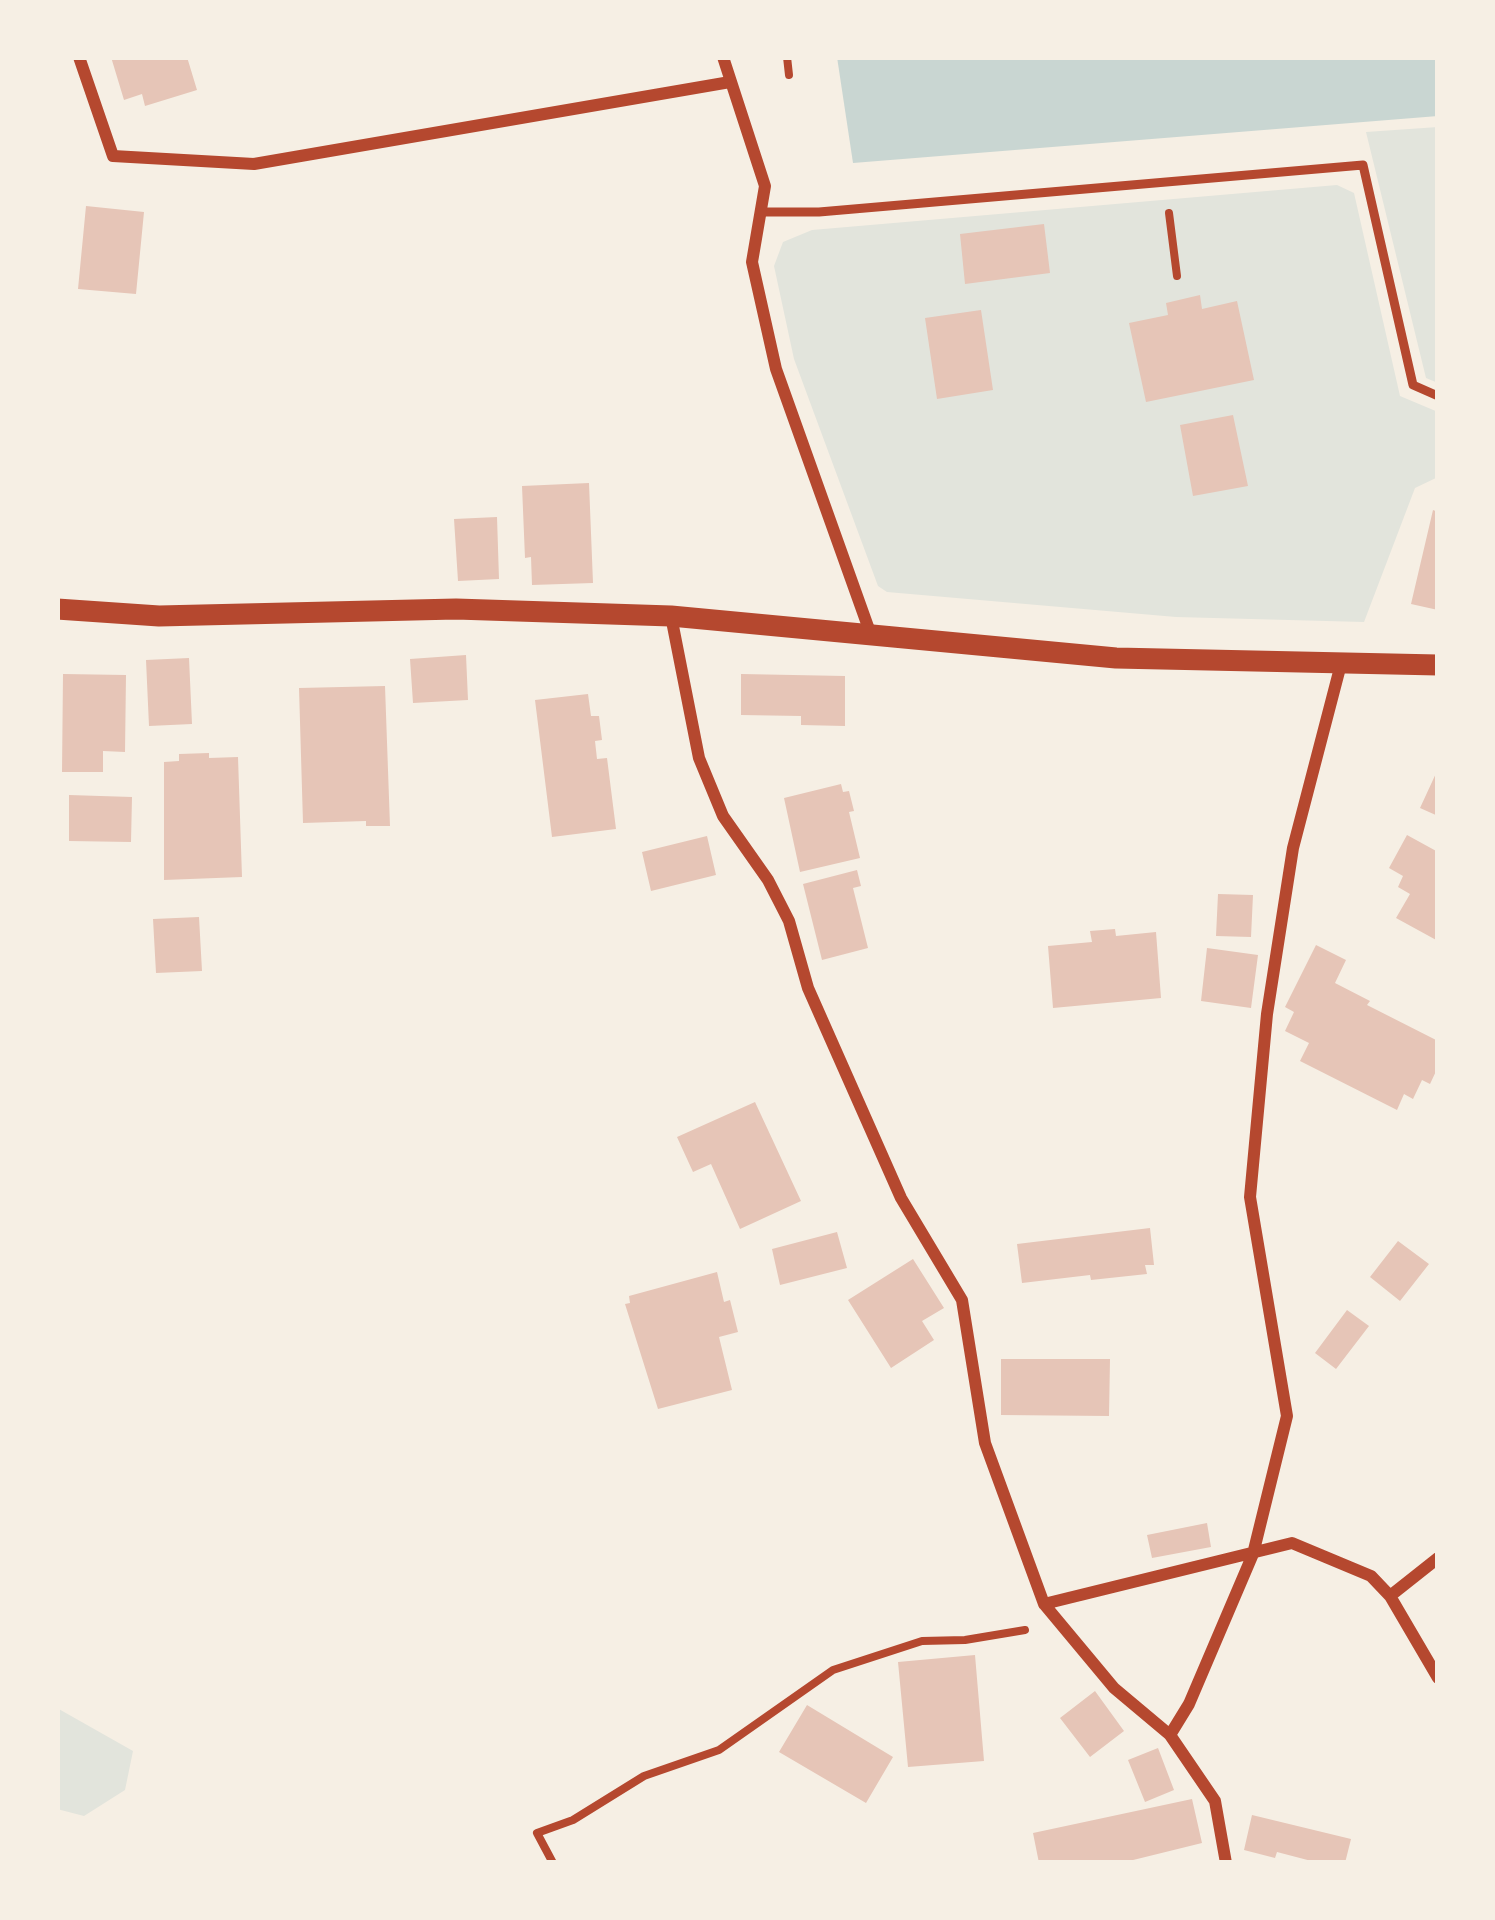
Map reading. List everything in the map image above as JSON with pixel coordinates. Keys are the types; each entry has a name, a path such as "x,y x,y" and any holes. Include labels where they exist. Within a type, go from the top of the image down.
{"street":[{"path":"79,57 113,156 254,164 730,82"},
{"path":"723,57 765,186 752,262 776,369 872,636"},
{"path":"57,609 159,616 456,608 671,616 1116,658 1438,665"},
{"path":"671,616 699,758 723,816 789,921 808,988 901,1198 962,1300 985,1443 1044,1604 1114,1688 1170,1735 1215,1801 1226,1863"},
{"path":"1170,1735 1190,1704 1253,1554 1287,1416 1250,1197 1267,1014 1293,848 1341,664"},
{"path":"1044,1604 1292,1543 1371,1576 1390,1596 1438,1678"},
{"path":"1390,1596 1438,1558"}],"lane":[{"path":"760,212 819,212 1363,165 1413,385 1438,396"}],"path":[{"path":"787,57 789,75"},
{"path":"1165,183 1177,277"},
{"path":"553,1863 537,1833 573,1820 644,1776 719,1750 832,1670 922,1641 1037,1629 1044,1604"}],"shaded area":[{"path":"837,57 1438,57 1438,116 853,163"},
{"path":"1438,127 1438,383 1426,378 1366,132"},
{"path":"1337,185 1354,193 1400,396 1438,412 1438,477 1415,488 1364,622 1176,617 887,592 878,586 794,359 774,266 783,242 812,230"},
{"path":"57,1708 133,1751 125,1790 84,1816 57,1809"}],"building":[{"path":"111,57 187,57 197,90 145,106 142,94 124,100"},
{"path":"86,206 144,212 136,294 78,289"},
{"path":"1044,224 1050,273 965,284 960,234"},
{"path":"1200,295 1202,309 1237,301 1254,380 1146,402 1129,323 1168,315 1166,303"},
{"path":"981,310 993,390 937,399 925,318"},
{"path":"1233,415 1248,486 1193,496 1180,425"},
{"path":"589,483 593,583 532,585 531,557 525,558 522,486"},
{"path":"1433,510 1438,512 1438,610 1411,604"},
{"path":"497,517 499,579 458,581 454,519"},
{"path":"466,655 468,700 413,703 410,659"},
{"path":"189,658 192,724 149,726 146,660"},
{"path":"63,674 126,675 125,752 103,751 103,772 62,772"},
{"path":"741,674 845,676 845,726 801,725 801,716 741,715"},
{"path":"385,686 390,826 366,826 366,821 303,823 299,688"},
{"path":"588,694 591,716 599,716 602,740 595,741 597,759 607,758 616,829 552,837 535,700"},
{"path":"209,753 209,758 238,757 242,877 164,880 164,762 179,761 179,754"},
{"path":"1438,769 1438,816 1420,808"},
{"path":"841,784 843,792 849,791 860,858 800,872 784,798"},
{"path":"69,795 132,797 131,842 69,841"},
{"path":"1407,835 1438,852 1438,941 1396,918 1410,894 1398,887 1403,876 1389,868"},
{"path":"707,836 716,875 651,891 642,852"},
{"path":"857,870 861,886 853,888 868,948 822,960 803,884"},
{"path":"1218,894 1253,895 1251,937 1216,936"},
{"path":"199,917 202,971 156,973 153,919"},
{"path":"1115,929 1116,936 1156,932 1161,998 1053,1008 1048,946 1092,942 1090,931"},
{"path":"1316,945 1346,960 1335,983 1438,1041 1438,1067 1430,1084 1422,1080 1413,1099 1404,1094 1397,1110 1300,1061 1309,1043 1285,1031 1294,1012 1285,1007"},
{"path":"1207,948 1258,955 1251,1008 1201,1001"},
{"path":"755,1102 801,1201 740,1229 711,1164 693,1172 677,1137"},
{"path":"1150,1228 1154,1265 1145,1265 1147,1274 1022,1283 1017,1244"},
{"path":"837,1232 847,1268 780,1285 772,1249"},
{"path":"1398,1241 1429,1264 1400,1301 1370,1277"},
{"path":"913,1259 944,1308 922,1321 934,1340 891,1368 848,1300"},
{"path":"717,1272 738,1332 719,1337 732,1390 658,1409 625,1304 630,1303 629,1296"},
{"path":"1347,1310 1369,1326 1336,1369 1315,1353"},
{"path":"1001,1359 1110,1359 1109,1416 1001,1415"},
{"path":"1207,1523 1211,1547 1152,1558 1147,1535"},
{"path":"975,1655 984,1761 908,1767 898,1662"},
{"path":"1095,1691 1124,1731 1090,1757 1060,1718"},
{"path":"807,1705 893,1757 866,1803 779,1752"},
{"path":"1158,1748 1174,1790 1145,1802 1128,1760"},
{"path":"1192,1799 1202,1843 1121,1863 1039,1863 1033,1833"},
{"path":"1252,1815 1351,1839 1345,1863 1319,1863 1277,1852 1275,1858 1244,1850"}]}
